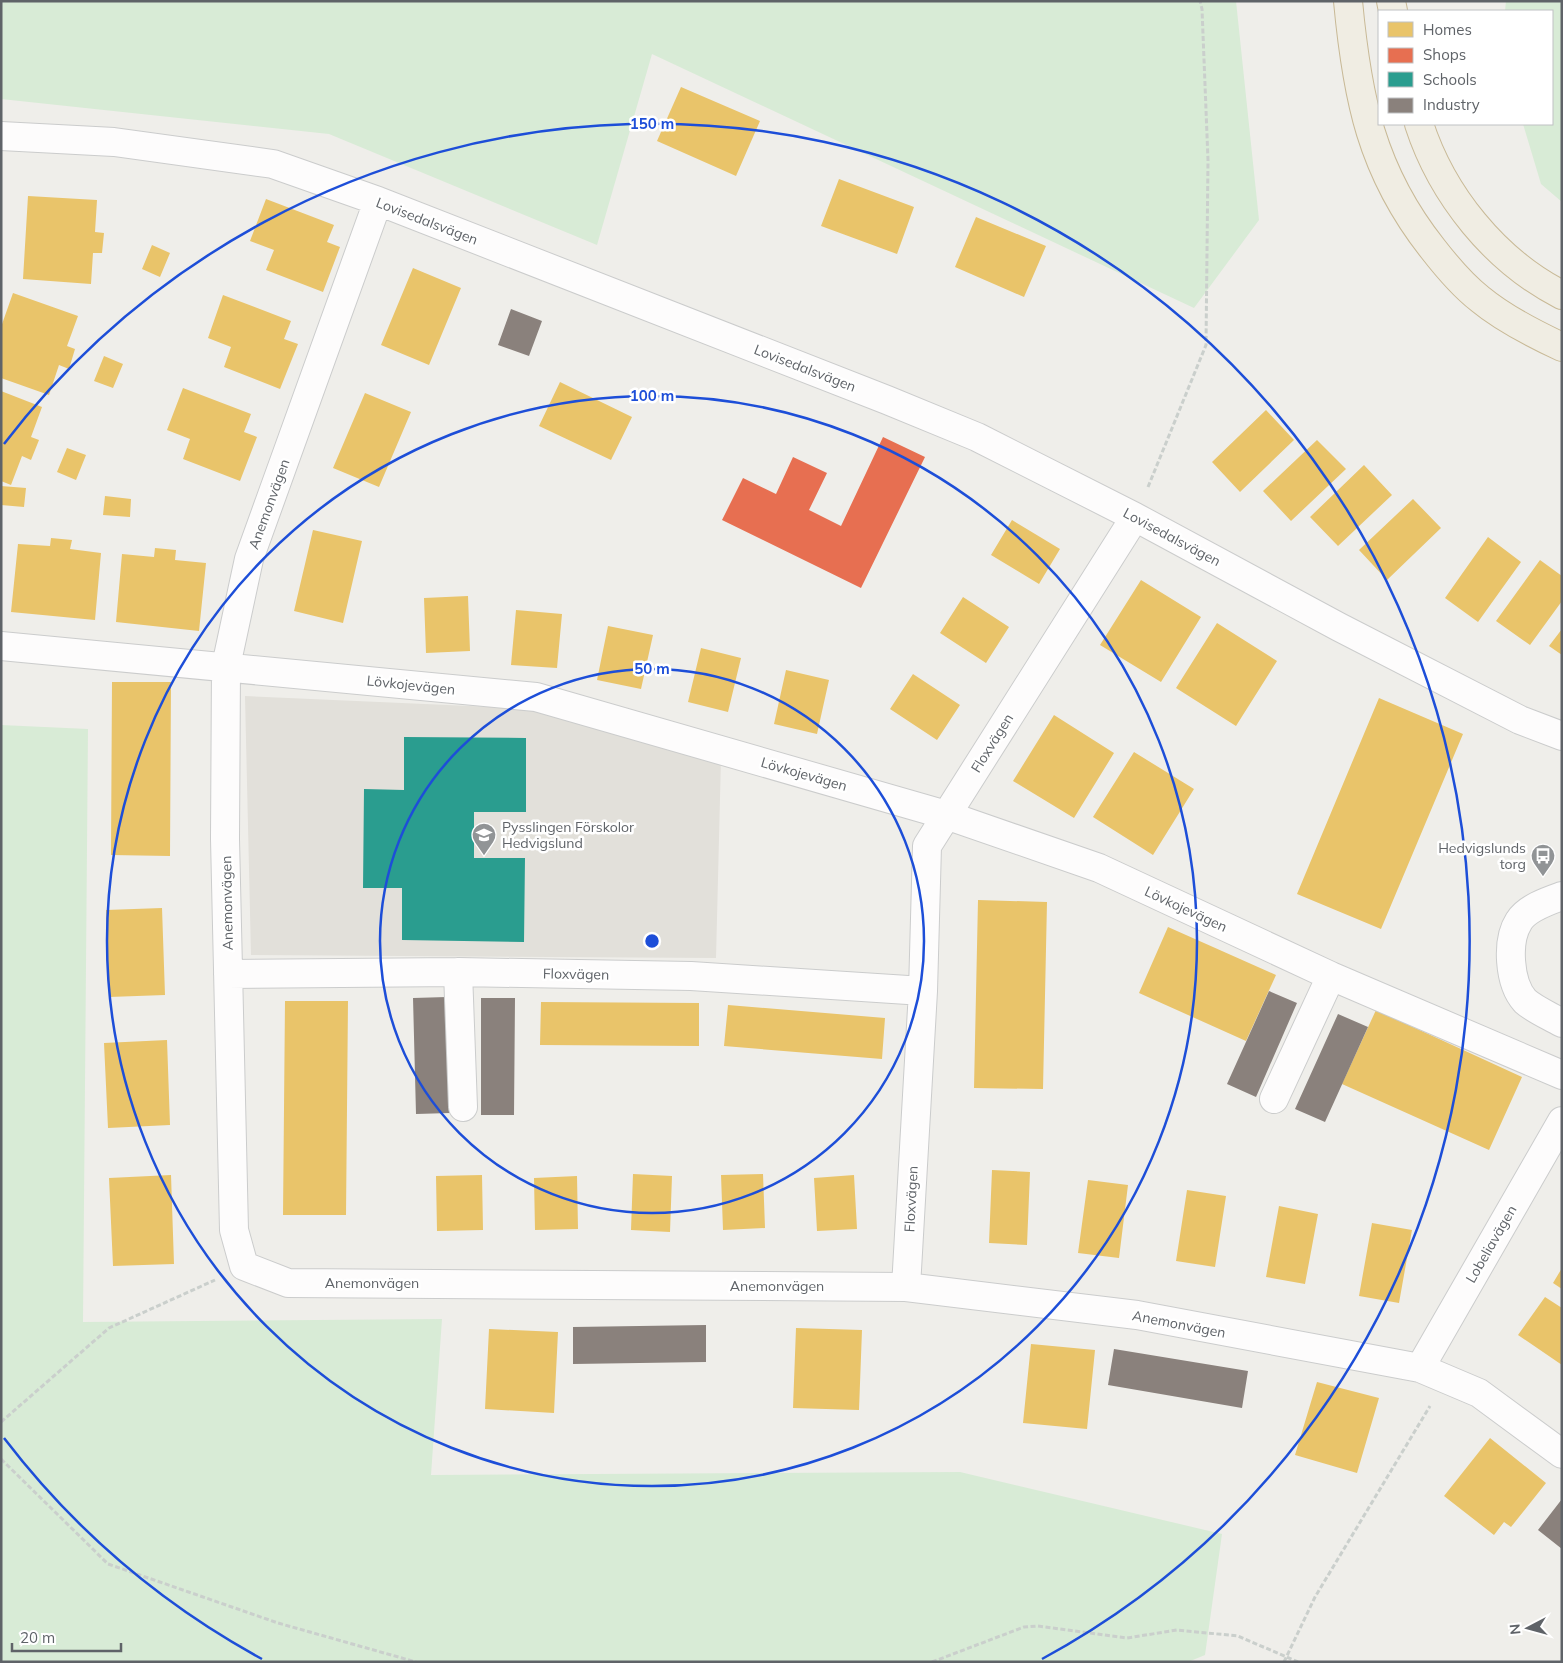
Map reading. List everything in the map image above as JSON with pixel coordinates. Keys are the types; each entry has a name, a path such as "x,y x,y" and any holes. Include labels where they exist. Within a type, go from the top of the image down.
{"highway":[{"path":"1348,1 1353,55 1366,120 1386,178 1418,231 1446,267 1480,299 1530,332 1562,348"},
{"path":"1419,125 1425,140 1458,204 1496,247 1546,287 1562,295"}],"street":[{"name":"Lovisedalsvägen","path":"1,136 114,142 273,164 378,201 968,434 1135,517 1339,627 1520,720 1562,736"},
{"name":"Anemonvägen","path":"378,201 249,559 226,666 225,839 234,1230 244,1266 288,1283 906,1287 1137,1316 1420,1368 1479,1393 1562,1454"},
{"name":"Floxvägen","path":"906,1287 923,991 927,846 1135,517"},
{"name":"Lövkojevägen","path":"1,646 536,697 946,815 1099,868 1331,976 1562,1075"},
{"path":"1562,896 1546,902 1519,920 1512,937 1510,953 1512,970 1525,1000 1562,1022"},
{"name":"Floxvägen","path":"228,974 458,972 691,976 923,991"},
{"path":"458,972 463,1107"},
{"path":"1274,1099 1331,976"},
{"name":"Lobeliavägen","path":"1420,1368 1562,1121"}],"path":[{"path":"1135,517 1206,345 1208,160 1202,9 1200,1"},
{"path":"1,1422 109,1328 244,1266"},
{"path":"1284,1662 1315,1596 1369,1512 1447,1378"},
{"path":"1,1459 108,1564 278,1623 416,1662"},
{"path":"932,1662 1024,1628 1038,1626 1127,1638 1177,1630 1238,1636 1298,1662"}],"shaded area":[{"name":"Pysslingen Förskolor Hedvigslund","path":"245,696 539,709 721,758 716,958 251,955"}],"green space":[{"path":"1,1 1236,1 1259,220 1194,308 652,54 597,245 329,134 1,99"},
{"path":"1506,1 1562,1 1562,202 1541,184 1523,125 1553,125 1553,10 1505,10"},
{"path":"1,725 88,729 83,1322 442,1319 431,1475 960,1472 1222,1534 1205,1655 1188,1662 1,1662"}],"building: Homes":[{"path":"681,87 760,121 736,176 657,141"},
{"path":"839,179 914,207 897,254 821,226"},
{"path":"28,196 97,200 95,232 104,233 102,253 93,253 91,284 23,279"},
{"path":"266,199 334,225 327,242 340,247 323,292 266,270 274,250 250,241"},
{"path":"976,217 1046,246 1024,297 955,267"},
{"path":"152,245 170,253 160,277 142,269"},
{"path":"413,268 461,288 429,365 381,345"},
{"path":"13,293 78,316 67,346 75,349 69,369 59,365 49,395 1,378 1,327"},
{"path":"223,295 291,321 284,339 298,344 280,389 224,367 231,347 208,338"},
{"path":"104,356 123,364 113,388 94,381"},
{"path":"560,382 632,417 611,460 539,426"},
{"path":"183,388 251,414 244,432 257,437 240,481 183,459 190,439 167,430"},
{"path":"1,391 42,407 31,437 39,440 31,460 22,456 11,485 1,481"},
{"path":"365,393 411,412 379,487 333,468"},
{"path":"1266,410 1294,440 1240,492 1212,462"},
{"path":"1317,440 1346,469 1291,521 1263,491"},
{"path":"67,448 86,455 76,480 57,472"},
{"path":"1364,465 1392,495 1338,546 1310,517"},
{"path":"1,486 26,488 24,507 1,505"},
{"path":"105,496 131,499 130,517 103,515"},
{"path":"1413,499 1441,528 1387,580 1359,550"},
{"path":"1012,520 1060,549 1039,584 991,555"},
{"path":"313,530 362,541 343,623 294,611"},
{"path":"1488,537 1521,562 1478,622 1445,598"},
{"path":"51,538 72,540 70,549 101,553 95,620 11,612 18,544 50,546"},
{"path":"155,548 176,550 175,560 206,563 199,631 116,622 122,554 154,557"},
{"path":"1540,560 1562,576 1562,601 1530,645 1496,621"},
{"path":"1141,580 1201,617 1161,682 1100,645"},
{"path":"468,596 470,651 426,653 424,598"},
{"path":"963,597 1009,627 986,663 940,633"},
{"path":"516,610 562,614 557,668 511,665"},
{"path":"1217,623 1277,661 1236,726 1176,688"},
{"path":"608,626 653,635 641,689 597,680"},
{"path":"1562,629 1562,655 1549,646"},
{"path":"701,648 741,658 728,712 688,702"},
{"path":"786,670 829,680 817,734 774,724"},
{"path":"913,674 960,705 937,740 890,709"},
{"path":"112,682 171,682 170,856 111,855"},
{"path":"1379,698 1463,734 1381,929 1297,894"},
{"path":"1054,715 1114,753 1074,818 1013,781"},
{"path":"1134,752 1194,789 1153,855 1093,817"},
{"path":"978,900 1047,902 1043,1089 974,1088"},
{"path":"162,908 165,995 109,997 106,910"},
{"path":"1168,927 1276,975 1246,1041 1139,993"},
{"path":"285,1001 348,1001 346,1215 283,1215"},
{"path":"541,1002 699,1003 699,1046 540,1045"},
{"path":"728,1005 885,1018 882,1059 724,1046"},
{"path":"1376,1010 1522,1077 1489,1150 1342,1084"},
{"path":"167,1040 170,1125 108,1128 104,1043"},
{"path":"992,1170 1030,1172 1027,1245 989,1243"},
{"path":"633,1174 672,1176 670,1232 631,1230"},
{"path":"763,1174 765,1228 723,1230 721,1175"},
{"path":"171,1175 174,1264 113,1266 109,1178"},
{"path":"482,1175 483,1230 437,1231 436,1176"},
{"path":"854,1175 857,1229 817,1231 814,1178"},
{"path":"577,1176 578,1229 535,1230 534,1178"},
{"path":"1088,1180 1128,1185 1119,1258 1078,1253"},
{"path":"1187,1190 1226,1196 1215,1267 1176,1261"},
{"path":"1279,1206 1318,1214 1305,1284 1266,1277"},
{"path":"1372,1223 1412,1230 1399,1303 1359,1296"},
{"path":"1562,1268 1562,1289 1553,1283"},
{"path":"1545,1297 1562,1308 1562,1365 1518,1335"},
{"path":"796,1328 862,1330 859,1410 793,1408"},
{"path":"489,1329 558,1332 554,1413 485,1409"},
{"path":"1031,1344 1095,1350 1087,1429 1023,1423"},
{"path":"1317,1382 1379,1398 1357,1473 1295,1455"},
{"path":"1490,1438 1546,1483 1511,1527 1504,1522 1494,1535 1444,1496"}],"building: Shops":[{"path":"883,437 925,457 861,588 722,520 743,478 776,494 793,457 827,473 809,510 841,526"}],"building: Schools":[{"path":"404,737 526,738 526,812 474,812 474,858 525,858 524,942 402,940 402,888 363,888 364,789 404,790"}],"building: Industry":[{"path":"511,309 542,321 529,356 498,345"},
{"path":"1269,991 1297,1003 1256,1097 1227,1084"},
{"path":"447,997 450,1113 416,1114 413,998"},
{"path":"481,998 515,998 514,1115 481,1115"},
{"path":"1338,1014 1368,1027 1325,1122 1295,1109"},
{"path":"706,1325 706,1362 573,1364 573,1327"},
{"path":"1114,1349 1248,1371 1242,1408 1108,1385"},
{"path":"1562,1499 1562,1549 1538,1530"}],"place":[{"name":"Pysslingen Förskolor Hedvigslund","path":"484,856"},
{"name":"Hedvigslunds torg","path":"1543,877"}]}
